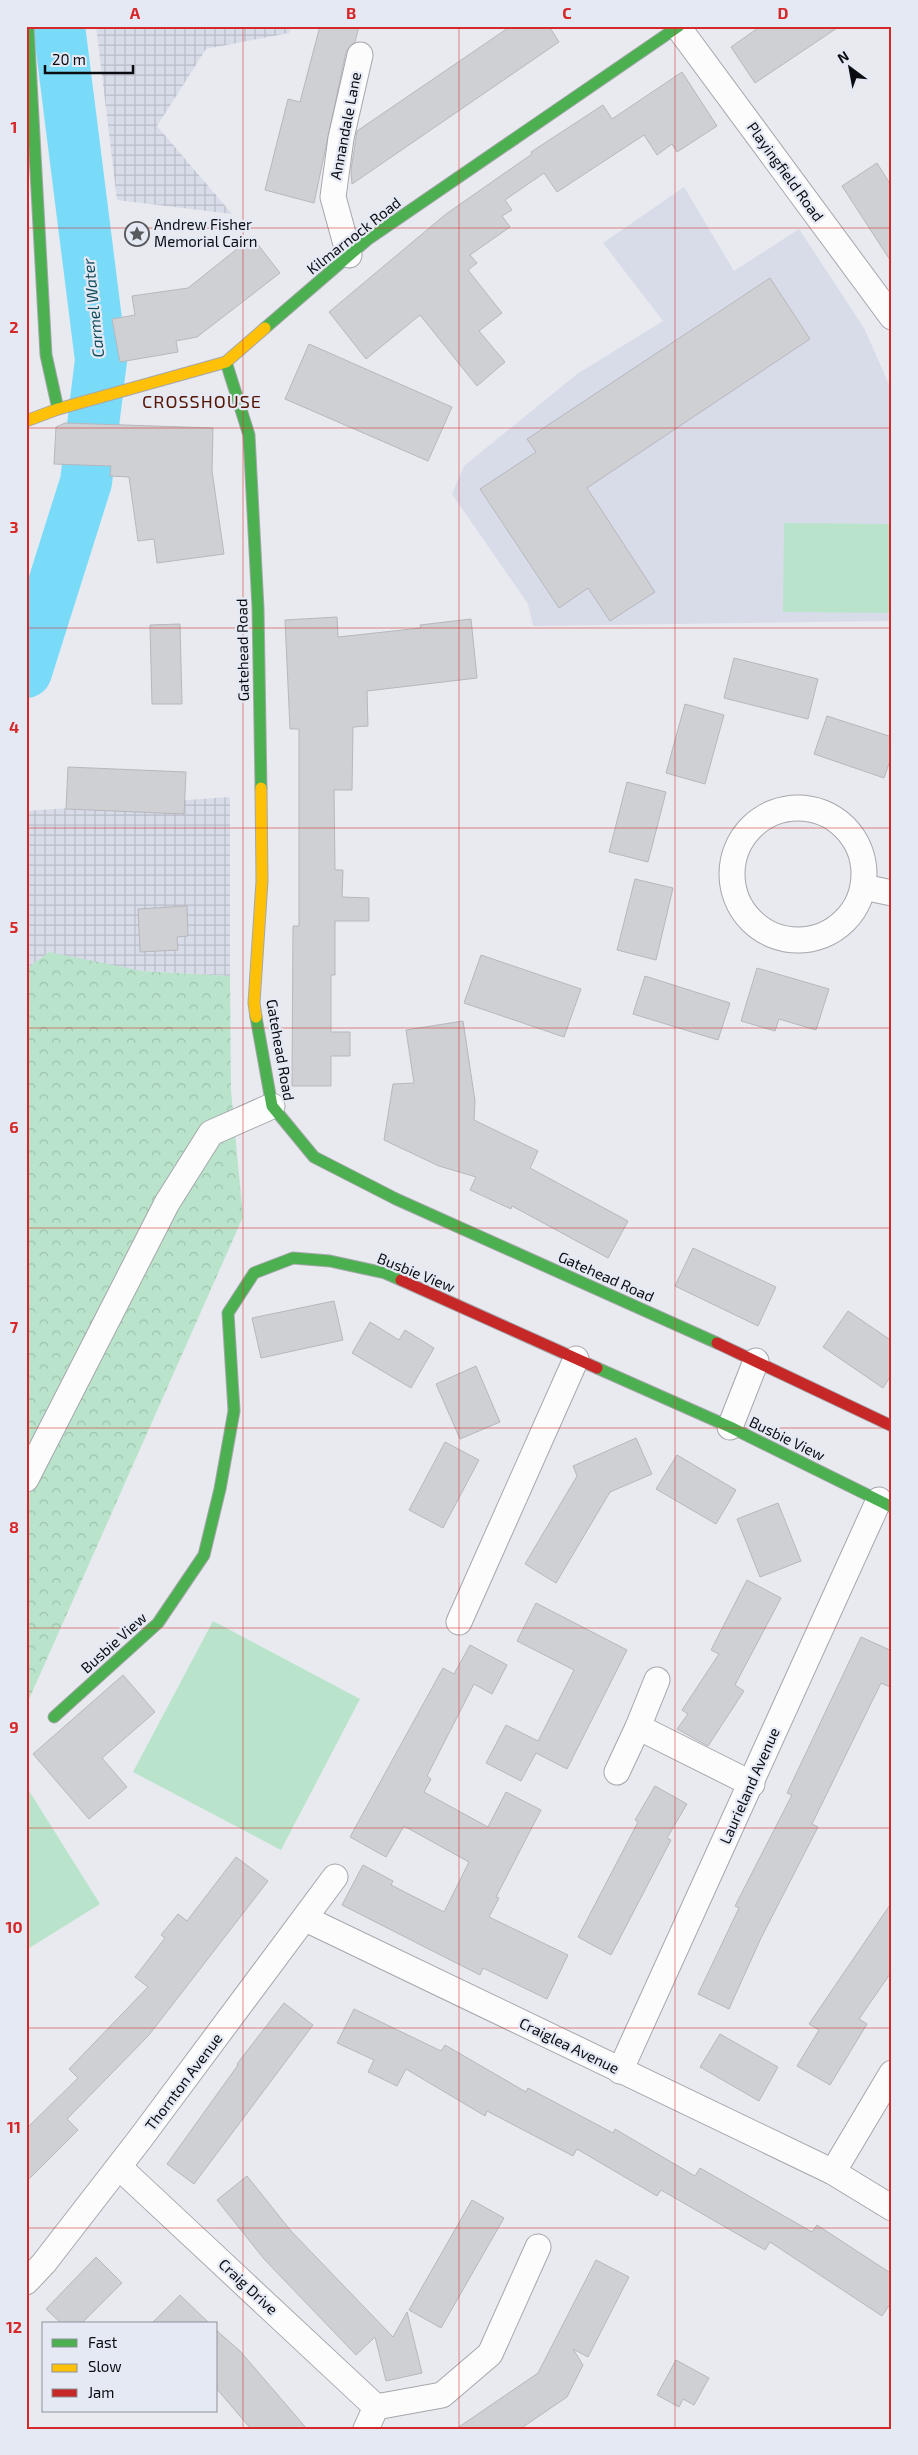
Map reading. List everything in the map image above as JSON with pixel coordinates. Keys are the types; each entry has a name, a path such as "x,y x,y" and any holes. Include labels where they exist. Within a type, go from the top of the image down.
{"main road":[{"path":"28,26 46,355 58,408"},
{"name":"Kilmarnock Road","path":"26,421 58,408 226,362 349,254 679,27"},
{"name":"Gatehead Road","path":"226,362 249,435 258,608 262,881 254,1003 272,1106 314,1157 396,1200 756,1361 892,1426"},
{"name":"Busbie View","path":"54,1717 158,1623 204,1555 220,1489 234,1410 228,1313 254,1273 293,1258 330,1261 385,1273 730,1427 885,1504"}],"street":[{"name":"Playingfield Road","path":"679,27 892,317"},
{"name":"Annandale Lane","path":"349,254 333,197 341,138 360,55"},
{"path":"784,810 815,810 833,818 850,833 861,853 863,887 855,909 840,926 828,934 806,940 773,936 754,924 739,906 734,892 731,869 741,840 756,822 784,810"},
{"path":"863,887 892,893"},
{"path":"26,1479 167,1203 210,1133 272,1106"},
{"path":"459,1622 576,1358"},
{"path":"730,1427 756,1361"},
{"name":"Laurieland Avenue","path":"620,2071 752,1784 885,1504"},
{"path":"617,1772 657,1680"},
{"path":"638,1727 752,1784"},
{"name":"Thornton Avenue","path":"26,2282 44,2263 119,2167 336,1877"},
{"name":"Craiglea Avenue","path":"306,1919 833,2172 892,2208"},
{"path":"833,2172 892,2073"},
{"name":"Craig Drive","path":"119,2167 371,2418 442,2395 490,2354 538,2246"}],"shaded area":[{"path":"96,26 292,26 289,33 206,49 157,126 232,214 117,200"},
{"path":"684,187 734,271 799,229 864,328 892,391 892,621 533,626 528,604 452,494 464,466 577,374 663,321 603,243"},
{"path":"230,797 230,976 142,971 26,1036 26,811"}],"green space":[{"path":"784,523 892,524 892,613 783,612"},
{"path":"49,952 142,971 230,976 231,1090 243,1217 26,1706 26,969"},
{"path":"213,1621 360,1699 281,1850 133,1772"},
{"path":"26,1786 100,1904 26,1950"}],"building":[{"path":"320,26 359,26 355,42 346,52 314,203 265,190 288,99 300,102"},
{"path":"511,26 549,26 559,42 352,184 351,170 357,131"},
{"path":"761,26 840,26 755,83 731,47"},
{"path":"682,72 717,126 677,152 672,144 657,155 644,135 557,192 544,173 505,200 512,210 502,216 510,227 470,255 477,263 468,270 502,313 479,331 505,362 477,386 420,315 366,359 329,312 446,214 532,154 531,152 603,105 612,119"},
{"path":"877,163 892,187 892,263 842,186"},
{"path":"252,237 280,273 197,337 176,341 178,352 120,362 112,319 135,315 132,296 188,288"},
{"path":"770,278 810,339 587,488 655,592 610,621 588,588 559,608 480,489 536,452 527,439"},
{"path":"309,344 452,407 428,461 285,399"},
{"path":"65,423 213,428 212,471 224,554 157,563 154,539 138,541 129,477 110,476 111,466 54,464 56,427"},
{"path":"337,617 338,637 421,628 420,625 471,619 477,678 367,691 368,726 353,727 352,790 334,790 335,870 343,870 342,897 369,898 369,921 335,921 335,975 331,975 331,1032 350,1032 350,1056 331,1056 331,1086 292,1086 293,926 299,926 299,729 290,729 285,620"},
{"path":"180,624 182,704 152,704 150,625"},
{"path":"734,658 818,679 808,719 724,698"},
{"path":"685,704 724,715 705,784 666,773"},
{"path":"827,716 892,737 892,755 884,778 814,754"},
{"path":"68,767 186,772 184,814 66,809"},
{"path":"627,782 666,792 648,862 609,852"},
{"path":"635,879 673,888 656,960 617,950"},
{"path":"187,906 188,936 177,937 178,950 140,952 138,909"},
{"path":"481,955 581,989 564,1037 464,1003"},
{"path":"757,968 829,989 816,1030 779,1019 775,1031 741,1021"},
{"path":"645,976 730,1003 718,1040 633,1014"},
{"path":"463,1021 475,1101 474,1120 538,1151 530,1168 628,1221 608,1258 512,1206 511,1209 470,1190 476,1177 439,1166 384,1140 393,1084 414,1083 406,1030"},
{"path":"693,1248 776,1287 758,1326 675,1286"},
{"path":"334,1301 343,1340 261,1358 252,1318"},
{"path":"848,1311 892,1341 892,1374 883,1388 823,1347"},
{"path":"370,1322 399,1340 405,1330 434,1348 411,1388 352,1353"},
{"path":"476,1366 500,1422 460,1439 436,1384"},
{"path":"636,1438 652,1474 610,1492 556,1583 525,1564 577,1476 573,1466"},
{"path":"445,1442 479,1460 443,1528 409,1510"},
{"path":"677,1455 736,1490 716,1524 656,1489"},
{"path":"778,1503 801,1561 760,1577 737,1519"},
{"path":"747,1580 781,1598 735,1685 744,1691 708,1746 677,1729 688,1714 682,1710 719,1654 711,1650"},
{"path":"536,1603 627,1650 567,1769 536,1753 521,1781 486,1763 506,1725 538,1741 574,1670 517,1641"},
{"path":"861,1637 892,1651 892,1688 881,1683 812,1824 818,1827 761,1938 729,2009 698,1994 739,1908 735,1906 792,1795 787,1793"},
{"path":"470,1645 507,1665 492,1694 474,1684 427,1776 431,1779 424,1792 488,1827 506,1792 541,1810 496,1897 499,1898 489,1917 568,1955 547,1999 483,1968 480,1975 342,1905 363,1865 393,1881 391,1885 444,1912 469,1862 404,1826 386,1857 350,1837 443,1668 454,1674"},
{"path":"123,1675 155,1712 102,1758 127,1787 89,1819 33,1754"},
{"path":"655,1786 687,1804 667,1838 671,1840 611,1955 578,1937 638,1822 635,1820"},
{"path":"236,1857 268,1881 149,2035 67,2119 78,2130 26,2182 26,2129 78,2078 69,2069 148,1987 135,1977 165,1938 161,1935 178,1914 187,1921"},
{"path":"892,1902 892,1971 859,2019 867,2024 830,2085 797,2066 819,2030 809,2024"},
{"path":"284,2003 313,2025 194,2184 167,2164 237,2064"},
{"path":"354,2009 441,2051 445,2045 526,2092 528,2088 613,2133 615,2129 695,2176 700,2168 812,2232 817,2225 892,2274 892,2301 882,2316 770,2242 765,2250 661,2190 657,2196 577,2149 573,2156 487,2111 485,2116 406,2069 397,2086 368,2072 374,2060 337,2043"},
{"path":"720,2034 778,2067 759,2101 700,2067"},
{"path":"247,2176 291,2231 393,2337 407,2312 422,2373 386,2381 375,2337 356,2355 264,2259 217,2200"},
{"path":"472,2200 504,2218 441,2328 409,2310"},
{"path":"96,2257 122,2283 83,2322 60,2322 46,2309"},
{"path":"596,2260 629,2277 588,2357 573,2349 583,2365 567,2397 520,2429 456,2429 538,2373"},
{"path":"180,2295 208,2322 153,2322"},
{"path":"218,2332 240,2351 307,2429 251,2429 218,2390"},
{"path":"676,2360 709,2378 694,2405 683,2399 679,2407 657,2395"}],"waterway":[{"name":"Carmel Water","path":"26,672 86,482 101,360 59,26"}],"traffic: fast":[{"path":"28,26 46,355 58,409"},
{"path":"265,328 367,240 679,26"},
{"path":"226,362 249,435 258,608 261,788"},
{"path":"256,1017 272,1106 314,1157 396,1199 717,1343"},
{"path":"54,1717 158,1623 204,1555 220,1489 234,1411 228,1313 254,1273 293,1258 330,1261 385,1273 401,1280"},
{"path":"597,1368 730,1427 892,1507"}],"traffic: slow":[{"path":"26,421 58,409 226,362 265,328"},
{"path":"256,1017 254,1003 262,881 261,788"}],"traffic: jam":[{"path":"401,1280 597,1368"},
{"path":"717,1343 892,1426"}],"place":[{"name":"Andrew Fisher Memorial Cairn","path":"137,234"}],"district":[{"name":"CROSSHOUSE","path":"202,402"}]}
